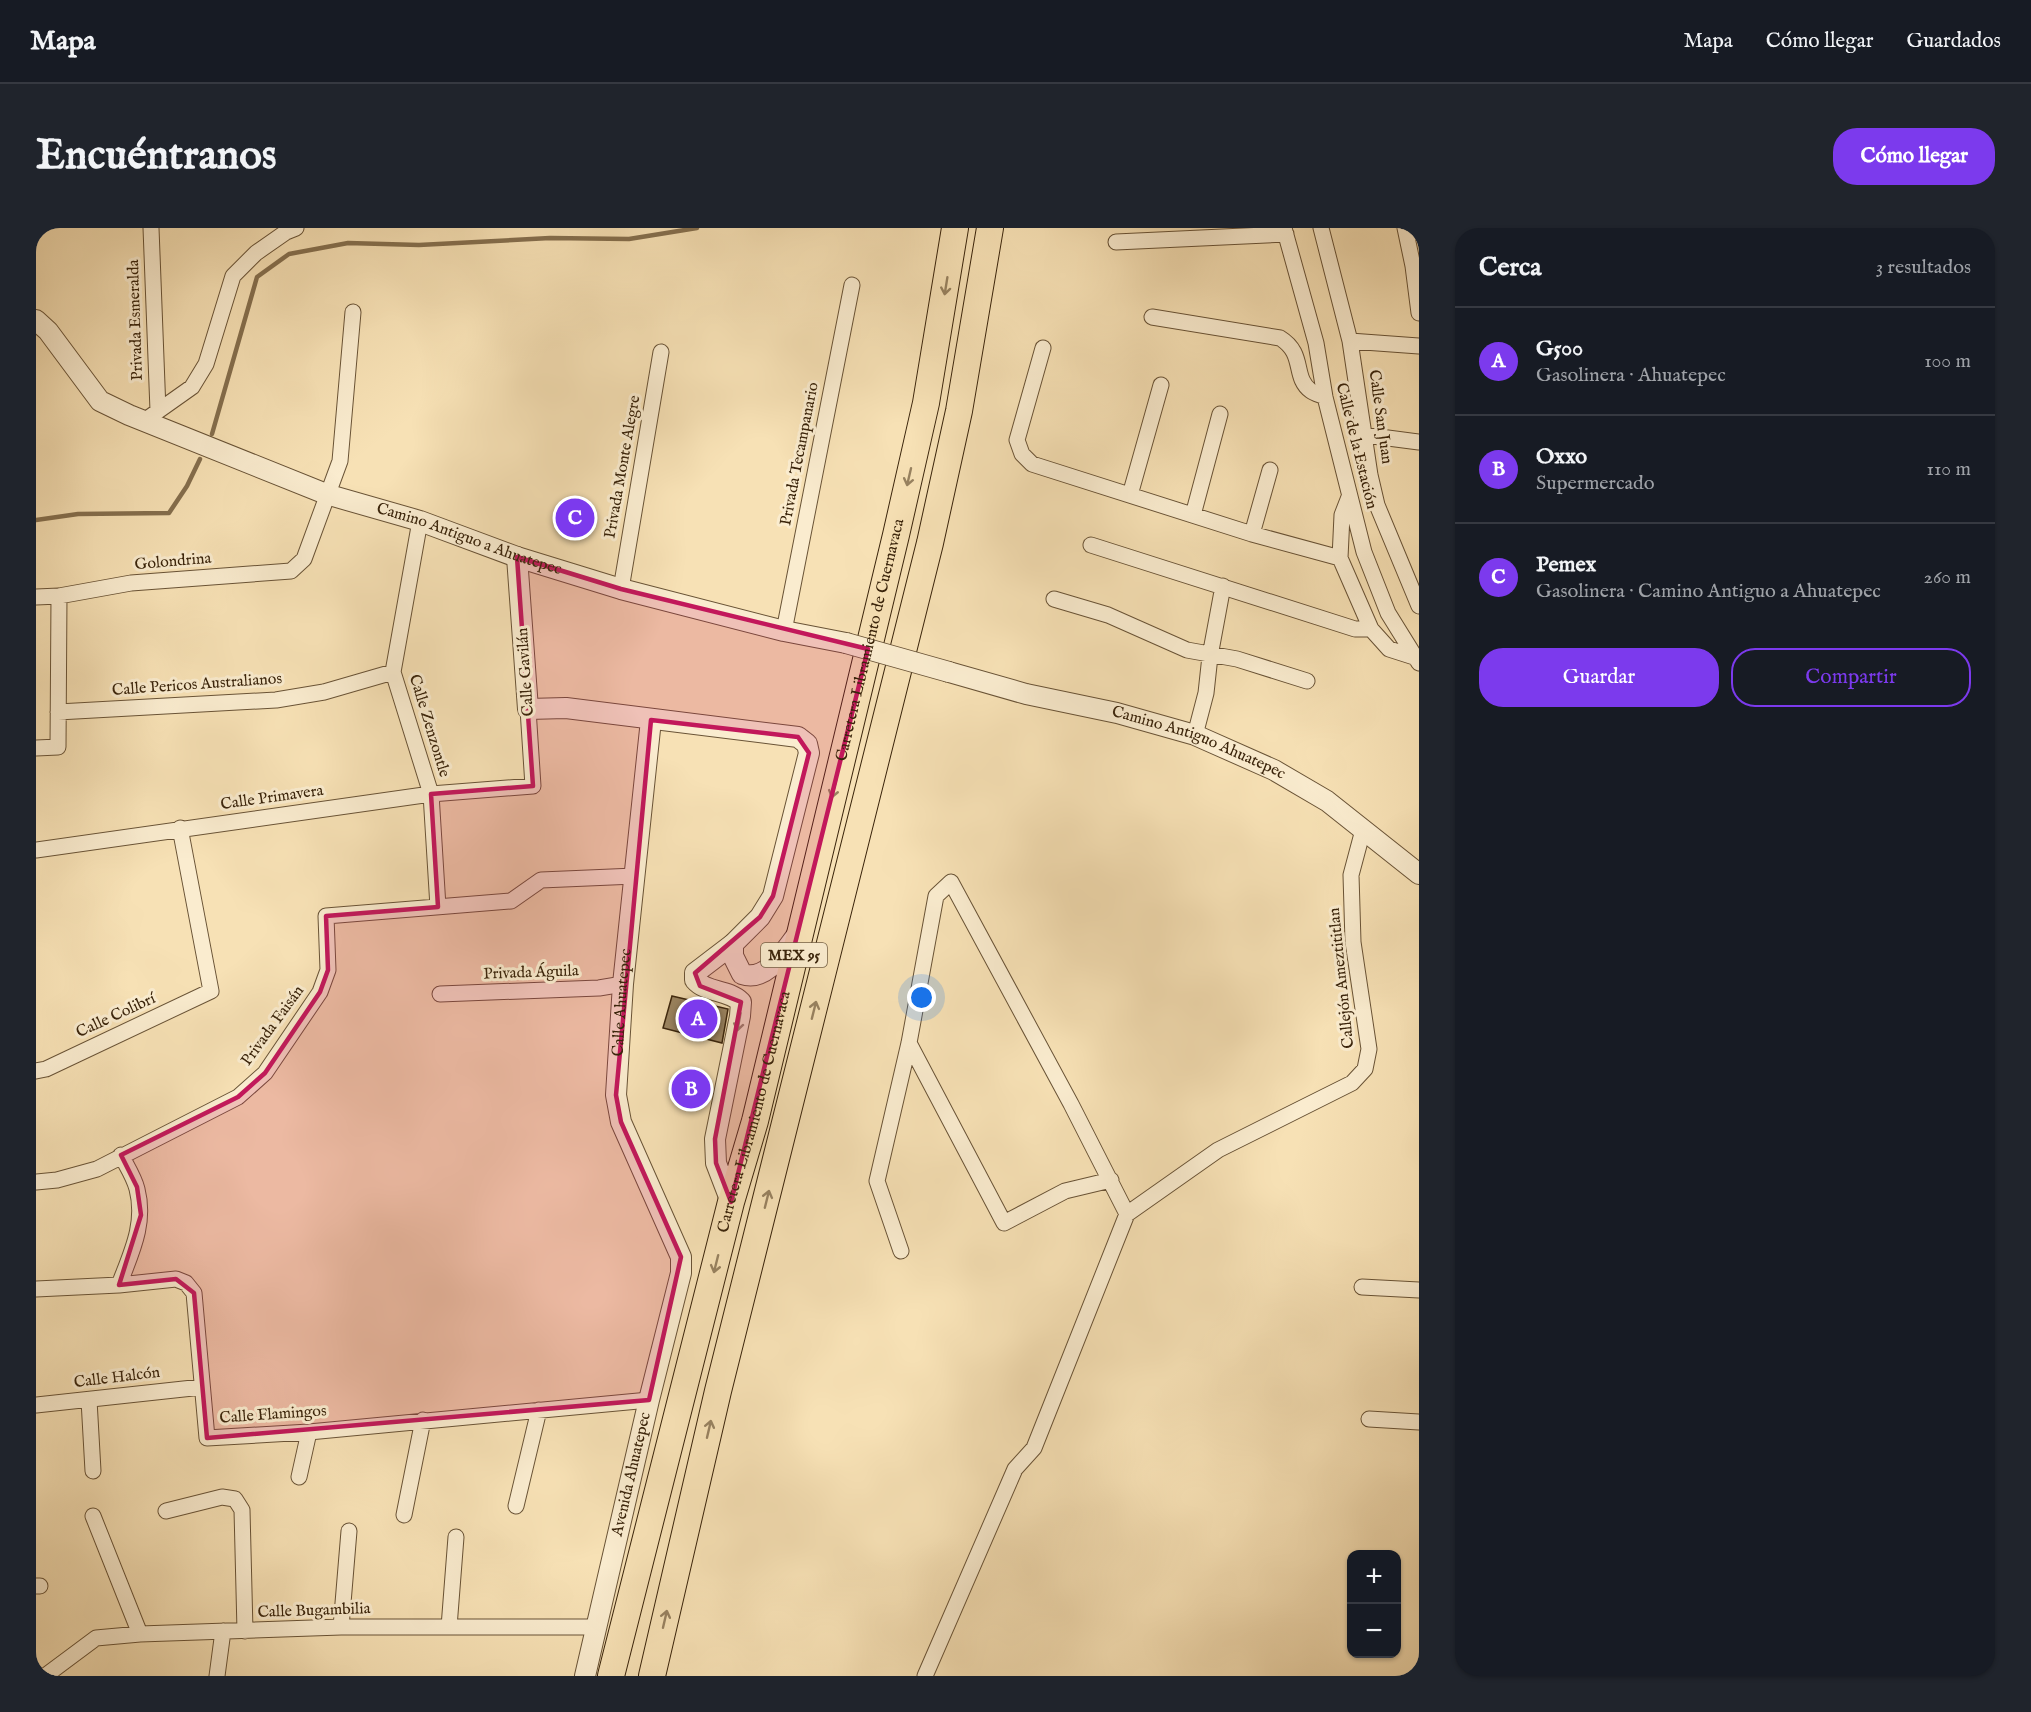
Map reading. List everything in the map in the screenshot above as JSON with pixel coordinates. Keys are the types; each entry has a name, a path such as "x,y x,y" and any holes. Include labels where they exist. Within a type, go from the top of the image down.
{"highway":[{"name":"Carretera Libramiento de Cuernavaca","path":"611,1676 731,1202 755,1121 896,536 926,403 955,228"},
{"name":"Carretera Libramiento de Cuernavaca","path":"651,1676 718,1392 930,543 958,411 990,228"}],"street":[{"name":"Privada Esmeralda","path":"151,228 151,416"},
{"name":"Calle San Juan","path":"1321,228 1350,341 1370,475 1377,505 1419,606"},
{"path":"1405,228 1416,266 1419,313"},
{"path":"151,416 192,387 206,364 233,276 256,253 290,229"},
{"path":"1116,242 1285,231"},
{"name":"Calle de la Estación","path":"1285,231 1316,343 1325,397 1364,552 1388,613 1416,660"},
{"name":"Privada Tecampanario","path":"784,631 852,285"},
{"path":"326,494 340,461 353,312"},
{"path":"1152,317 1280,338 1290,344 1297,355 1301,376 1310,391 1325,397"},
{"name":"Camino Antiguo a Ahuatepec","path":"36,320 48,332 100,401 151,416 326,494 420,521 517,557 621,589 784,631 846,643 949,672"},
{"path":"1350,341 1419,346"},
{"path":"1043,348 1017,440 1023,453 1032,464 1252,534 1340,558"},
{"name":"Privada Monte Alegre","path":"621,589 662,352"},
{"path":"1130,495 1161,385"},
{"path":"1193,515 1220,414"},
{"path":"1365,435 1419,442"},
{"path":"1252,534 1270,470"},
{"name":"Golondrina","path":"36,597 59,596 131,583 291,571 304,559 326,494"},
{"path":"1350,497 1342,515 1340,558 1371,629 1389,649 1416,660"},
{"name":"Calle Zenzontle","path":"420,521 393,672 431,794 438,907"},
{"path":"1090,545 1355,629 1371,629"},
{"name":"Calle Gavilán","path":"517,557 533,786"},
{"path":"1195,735 1206,693 1210,656 1223,586"},
{"path":"36,748 58,747 59,596"},
{"path":"1054,599 1108,615 1188,650 1210,656 1237,659 1307,681"},
{"name":"Calle Pericos Australianos","path":"57,712 276,700 324,692 393,672"},
{"name":"Camino Antiguo Ahuatepec","path":"949,672 1026,694 1117,713 1195,735 1283,775 1328,801 1419,874"},
{"path":"528,709 566,708 798,737 807,744 809,753 807,764 773,896 760,917 733,944 695,973 694,980 700,986 734,996 741,1002 741,1016 715,1139 716,1163 731,1202"},
{"name":"Calle Ahuatepec","path":"651,720 623,984 616,1095 621,1122 681,1257 681,1273"},
{"name":"Calle Primavera","path":"36,850 431,794 533,786"},
{"name":"Calle Colibrí","path":"36,1071 46,1069 211,992 180,828"},
{"name":"Callejón Ameztititlan","path":"1128,1214 1218,1150 1352,1083 1365,1069 1369,1049 1353,942 1351,886 1351,875 1363,830"},
{"path":"438,907 511,901 541,880 635,876"},
{"path":"901,1251 877,1181 909,1043 936,896 951,882 1128,1214 1034,1448 1015,1469 925,1676"},
{"name":"Privada Faisán","path":"121,1155 238,1097 265,1073 320,992 328,970 326,916 438,907"},
{"path":"733,944 733,956 742,974 749,977 759,976 766,971 800,931"},
{"name":"Privada Águila","path":"440,994 599,988 623,984"},
{"path":"909,1043 1004,1222 1065,1191 1111,1180"},
{"path":"36,1182 57,1180 97,1169 121,1155 137,1187 141,1215 136,1240 119,1285"},
{"name":"Avenida Ahuatepec","path":"585,1676 681,1273"},
{"name":"Calle Flamingos","path":"36,1289 119,1285 176,1279 186,1283 194,1293 207,1438 309,1432 649,1400"},
{"path":"1362,1287 1419,1290"},
{"name":"Calle Halcón","path":"36,1405 202,1386"},
{"path":"89,1400 93,1471"},
{"path":"516,1506 539,1410"},
{"path":"1369,1419 1419,1422"},
{"path":"404,1515 423,1420"},
{"path":"300,1478 309,1432"},
{"path":"166,1511 222,1497 235,1499 242,1510 245,1631"},
{"path":"93,1516 140,1634"},
{"path":"341,1627 349,1531"},
{"path":"449,1627 456,1538"},
{"name":"Calle Bugambilia","path":"45,1676 96,1638 140,1634 341,1627 596,1627"},
{"path":"217,1676 223,1631"}],"highlighted area":[{"path":"517,557 621,589 868,649 731,1202 716,1163 715,1139 741,1002 700,986 695,973 760,917 773,896 809,753 798,737 651,720 616,1095 621,1122 681,1257 649,1400 207,1438 194,1293 176,1279 119,1285 141,1215 137,1187 121,1155 238,1097 265,1073 320,992 328,970 326,916 438,907 431,794 533,786"}],"building":[{"path":"672,996 728,1009 722,1043 663,1028"}],"waterway":[{"path":"212,434 257,277 289,254 348,243 419,245 550,238 629,239 697,228"},
{"path":"36,520 78,514 169,513 187,486 200,459"}],"place":[{"name":"Pemex","path":"575,518"},
{"name":"G500","path":"698,1019"},
{"name":"Oxxo","path":"691,1089"}]}
